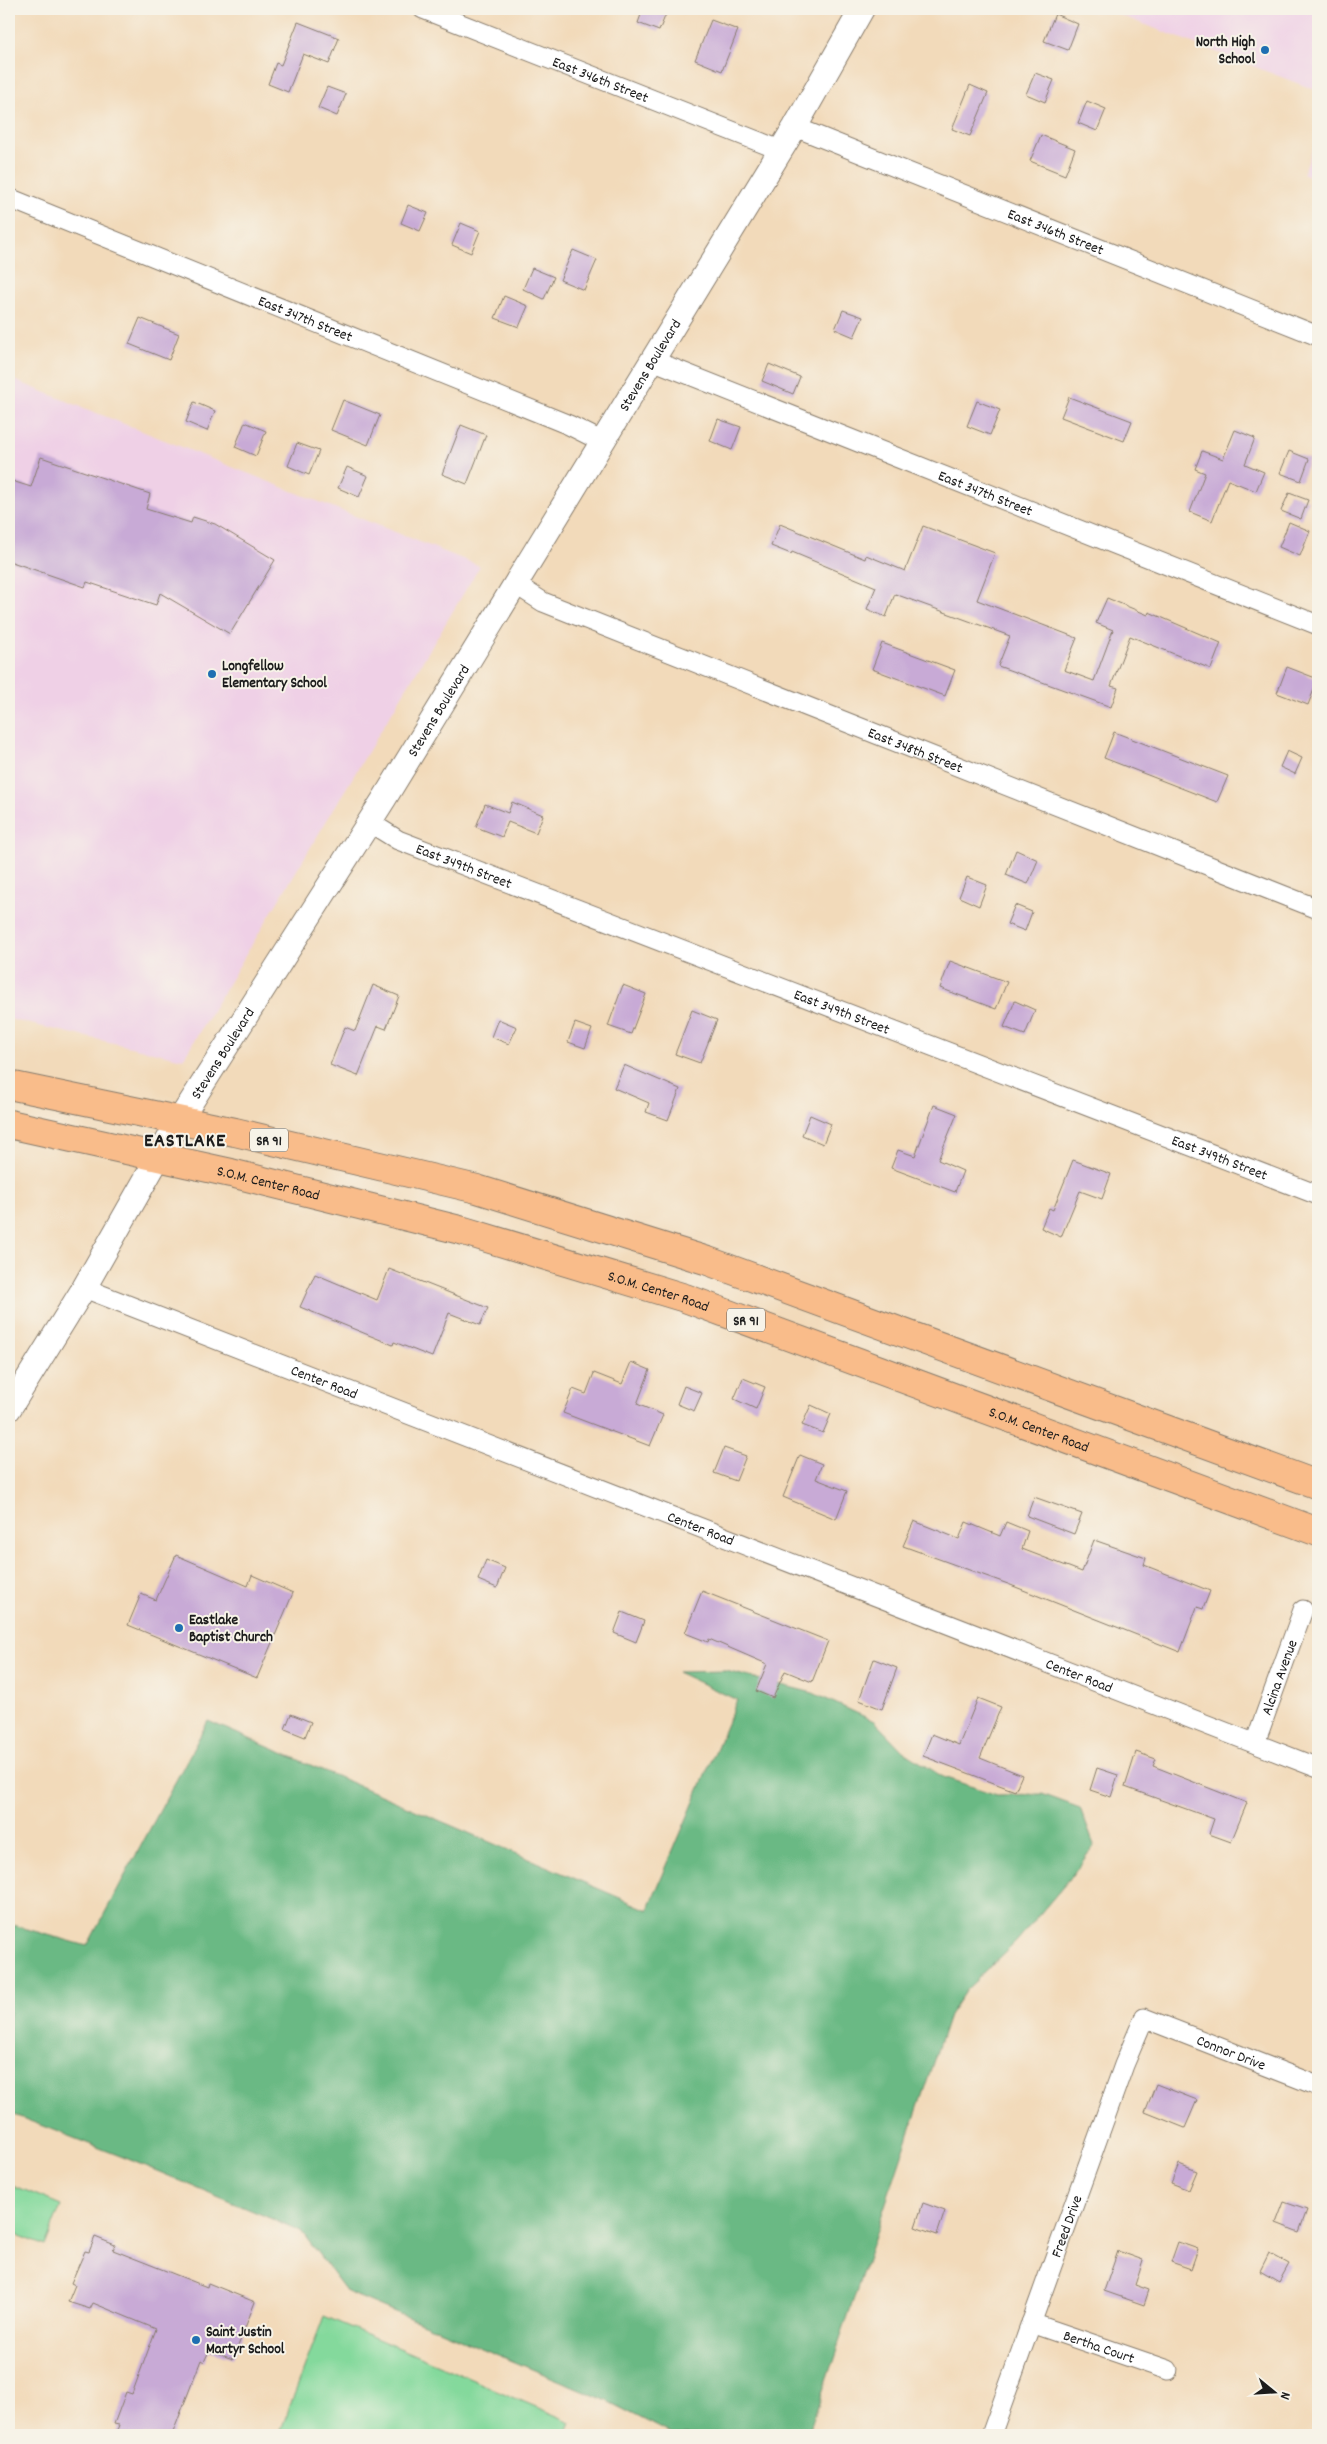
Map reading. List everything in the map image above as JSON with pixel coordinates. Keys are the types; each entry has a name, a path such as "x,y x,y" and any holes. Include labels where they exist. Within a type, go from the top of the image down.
{"main road":[{"name":"SR 91","path":"9,1085 235,1132 477,1189 708,1261 1318,1485"},
{"name":"S.O.M. Center Road","path":"9,1124 231,1173 464,1231 686,1298 1318,1532"}],"street":[{"name":"East 346th Street","path":"422,9 780,150"},
{"name":"Stevens Boulevard","path":"9,1408 84,1288 179,1121 369,822 780,150 862,9"},
{"name":"East 346th Street","path":"794,126 1318,336"},
{"name":"East 347th Street","path":"9,198 570,426 601,441"},
{"name":"East 347th Street","path":"652,360 1318,625"},
{"name":"East 348th Street","path":"515,584 543,602 1318,909"},
{"name":"East 349th Street","path":"369,822 398,840 1318,1195"},
{"name":"Center Road","path":"84,1288 1318,1768"},
{"name":"Alcina Avenue","path":"1255,1743 1302,1610"},
{"name":"Connor Drive","path":"1144,2018 1318,2086"},
{"name":"Freed Drive","path":"992,2435 1124,2065 1144,2018"},
{"name":"Bertha Court","path":"1031,2323 1168,2370"}],"shaded area":[{"name":"North High School","path":"1104,9 1318,9 1318,91"},
{"path":"1318,137 1318,180 1303,174"},
{"name":"Longfellow Elementary School","path":"9,378 480,566 183,1059 9,1019"}],"green space":[{"path":"726,1671 813,1693 874,1721 903,1751 943,1777 997,1795 1042,1794 1080,1808 1094,1845 1073,1875 1016,1942 966,1990 949,2015 808,2435 674,2435 599,2397 347,2292 301,2231 128,2159 9,2113 9,1924 87,1946 208,1721 648,1910 737,1700 677,1672"},
{"path":"10,2184 61,2205 45,2246 9,2232"},
{"path":"324,2316 571,2422 566,2435 279,2435"}],"building":[{"path":"643,9 668,9 659,31 638,23"},
{"path":"1055,14 1078,24 1068,50 1044,41"},
{"path":"711,20 738,30 722,71 695,60"},
{"path":"298,22 339,38 329,64 303,54 288,92 268,84 276,63 281,65"},
{"path":"1035,73 1054,80 1045,102 1026,94"},
{"path":"970,85 988,93 970,136 952,129"},
{"path":"327,87 346,94 337,116 318,108"},
{"path":"1087,101 1106,109 1097,131 1078,123"},
{"path":"1041,135 1075,149 1065,175 1030,161"},
{"path":"408,205 428,213 420,231 401,223"},
{"path":"461,223 480,231 471,253 452,245"},
{"path":"573,250 597,260 584,290 560,280"},
{"path":"532,268 554,277 544,299 523,289"},
{"path":"504,296 528,306 519,327 495,318"},
{"path":"843,310 863,317 854,337 835,329"},
{"path":"140,318 179,334 169,360 129,344"},
{"path":"769,364 800,377 793,394 762,381"},
{"path":"1069,397 1132,421 1124,441 1061,417"},
{"path":"343,400 380,415 368,445 331,430"},
{"path":"977,401 1000,410 990,435 967,426"},
{"path":"194,402 215,411 207,431 186,422"},
{"path":"718,419 741,427 732,450 710,441"},
{"path":"245,422 266,431 256,456 235,447"},
{"path":"461,425 486,435 467,484 442,474"},
{"path":"1235,430 1255,438 1245,464 1264,472 1256,491 1228,480 1212,521 1190,512 1205,473 1195,469 1202,451 1223,459"},
{"path":"297,443 319,451 309,475 288,466"},
{"path":"1289,451 1309,459 1301,481 1280,473"},
{"path":"41,457 150,494 146,509 191,523 193,517 215,524 275,560 230,634 160,593 156,605 87,582 85,587 9,561 9,480 31,487"},
{"path":"347,467 368,476 359,497 338,488"},
{"path":"1289,493 1308,500 1301,519 1281,511"},
{"path":"1289,522 1310,531 1300,556 1279,547"},
{"path":"780,524 865,559 866,555 905,571 923,526 995,553 977,600 1077,638 1064,670 1094,681 1113,630 1096,623 1107,598 1148,615 1149,612 1221,643 1211,669 1130,636 1111,686 1118,688 1111,707 998,666 1010,636 895,594 886,617 867,609 876,587 792,552 791,554 771,546"},
{"path":"882,643 955,670 945,696 872,669"},
{"path":"1287,667 1318,679 1308,705 1277,693"},
{"path":"1114,732 1228,776 1217,802 1104,758"},
{"path":"1287,751 1302,758 1295,774 1280,767"},
{"path":"512,802 543,815 536,833 508,822 502,837 476,827 485,804 508,813"},
{"path":"1016,850 1038,860 1028,884 1006,875"},
{"path":"967,877 987,885 979,906 959,897"},
{"path":"1015,905 1032,912 1025,931 1007,924"},
{"path":"950,961 1007,982 996,1009 940,988"},
{"path":"373,985 399,996 386,1029 378,1026 358,1076 330,1065 345,1027 355,1031"},
{"path":"623,985 646,994 631,1034 608,1026"},
{"path":"1015,1001 1035,1010 1025,1035 1004,1027"},
{"path":"692,1010 717,1020 700,1063 675,1054"},
{"path":"498,1019 517,1027 509,1044 491,1037"},
{"path":"575,1023 592,1029 585,1048 568,1042"},
{"path":"624,1065 680,1089 668,1120 646,1112 649,1103 614,1088"},
{"path":"934,1105 957,1114 938,1160 963,1171 955,1192 891,1168 898,1150 915,1156"},
{"path":"810,1115 831,1124 823,1144 802,1135"},
{"path":"1073,1160 1111,1174 1102,1199 1080,1191 1061,1237 1041,1228 1049,1208 1053,1210"},
{"path":"389,1269 488,1308 480,1325 449,1313 432,1357 394,1342 393,1345 300,1307 315,1274 377,1300"},
{"path":"631,1362 650,1370 637,1404 663,1415 650,1446 563,1413 573,1389 586,1394 594,1373 622,1384"},
{"path":"743,1378 765,1387 756,1409 734,1399"},
{"path":"684,1386 702,1393 694,1411 677,1404"},
{"path":"811,1405 831,1414 823,1433 802,1425"},
{"path":"724,1448 746,1456 736,1481 714,1473"},
{"path":"800,1455 822,1464 816,1479 847,1491 836,1519 783,1497"},
{"path":"1034,1497 1082,1514 1074,1534 1027,1516"},
{"path":"914,1521 959,1539 966,1522 1000,1536 1006,1522 1028,1531 1022,1549 1082,1572 1094,1540 1146,1558 1144,1565 1210,1591 1203,1609 1197,1607 1180,1652 1008,1584 903,1546"},
{"name":"Eastlake Baptist Church","path":"176,1555 248,1586 252,1575 293,1593 257,1678 128,1625 141,1594 156,1600"},
{"path":"486,1560 505,1568 497,1588 478,1580"},
{"path":"702,1591 828,1641 812,1682 785,1671 773,1698 756,1691 767,1664 709,1639 708,1642 685,1633"},
{"path":"622,1612 644,1621 636,1642 614,1633"},
{"path":"874,1659 897,1668 882,1709 859,1700"},
{"path":"978,1698 1001,1707 980,1758 1022,1775 1015,1791 923,1756 932,1734 959,1745"},
{"path":"291,1714 311,1722 305,1737 285,1729"},
{"path":"1136,1752 1156,1759 1153,1766 1247,1803 1231,1842 1209,1834 1214,1819 1125,1787"},
{"path":"1097,1768 1118,1775 1111,1797 1090,1790"},
{"path":"1156,2084 1197,2100 1185,2128 1145,2112"},
{"path":"1179,2164 1197,2171 1189,2190 1171,2183"},
{"path":"1284,2202 1307,2210 1299,2232 1276,2223"},
{"path":"923,2203 945,2211 937,2235 915,2227"},
{"name":"Saint Justin Martyr School","path":"95,2237 115,2245 113,2250 207,2287 208,2283 255,2302 233,2359 209,2351 204,2362 201,2360 172,2435 115,2435 119,2425 114,2424 126,2392 132,2394 156,2329 93,2303 90,2309 68,2302 75,2285 71,2283 85,2251 89,2252"},
{"path":"1178,2242 1198,2249 1191,2269 1171,2262"},
{"path":"1118,2251 1143,2260 1135,2285 1149,2290 1144,2305 1104,2291"},
{"path":"1269,2253 1289,2264 1279,2282 1260,2271"}],"place":[{"name":"North High School","path":"1265,50"},
{"name":"Longfellow Elementary School","path":"212,674"},
{"name":"Eastlake Baptist Church","path":"179,1628"},
{"name":"Saint Justin Martyr School","path":"196,2340"}],"district":[{"name":"EASTLAKE","path":"185,1139"}]}
